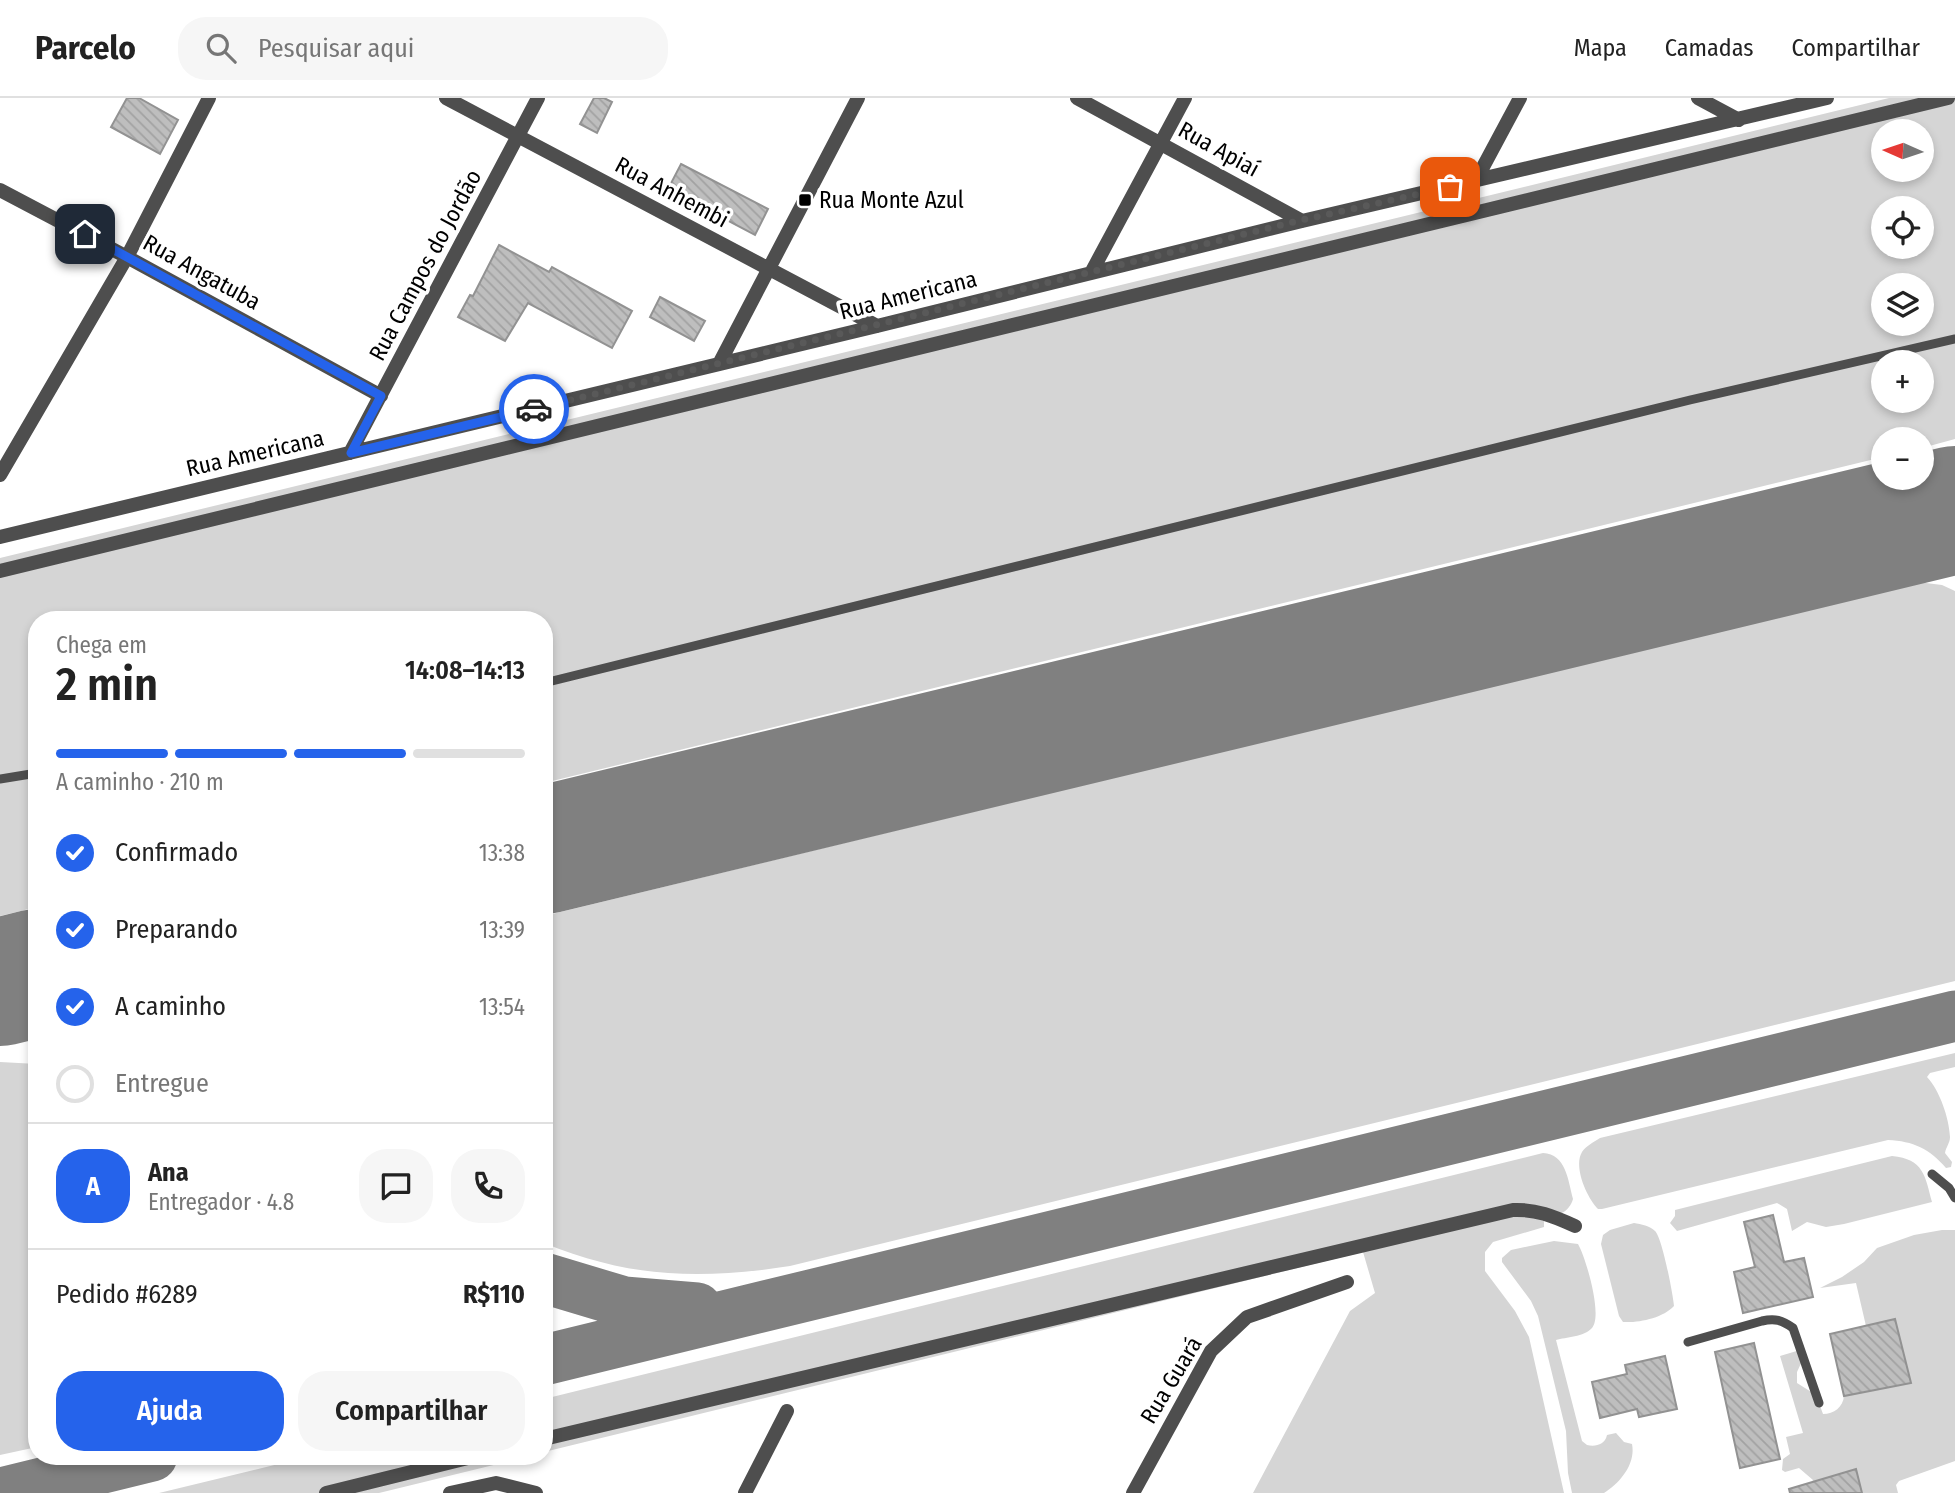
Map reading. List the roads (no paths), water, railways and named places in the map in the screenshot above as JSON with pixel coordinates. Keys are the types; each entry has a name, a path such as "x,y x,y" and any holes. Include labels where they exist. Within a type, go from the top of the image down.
{"street":[{"path":"0,475 127,257 209,98"},
{"name":"Rua Anhembi","path":"446,98 877,326"},
{"name":"Rua Campos do Jordão","path":"351,453 538,98"},
{"path":"719,364 858,98"},
{"name":"Rua Apiaí","path":"1077,98 1302,220"},
{"path":"1091,274 1185,98"},
{"path":"1475,182 1520,98"},
{"path":"1698,98 1739,120"},
{"name":"Rua Americana","path":"0,537 1091,274 1302,220 1475,182 1827,98"},
{"path":"0,571 1948,98"},
{"name":"Rua Angatuba","path":"0,190 381,396"},
{"path":"553,1437 1513,1210 1529,1209 1574,1226"},
{"name":"Rua Guará","path":"1133,1493 1211,1351 1247,1317 1347,1282"},
{"path":"745,1493 787,1411"},
{"path":"326,1493 440,1465"},
{"path":"450,1493 496,1483 536,1493"}],"lane":[{"path":"553,681 1690,400 1955,339"},
{"path":"0,779 28,774"},
{"path":"1932,1174 1949,1188 1955,1198"},
{"path":"1688,1342 1773,1318 1783,1321 1793,1328 1819,1403"}],"place":[{"name":"Rua Monte Azul","path":"805,200"}]}
